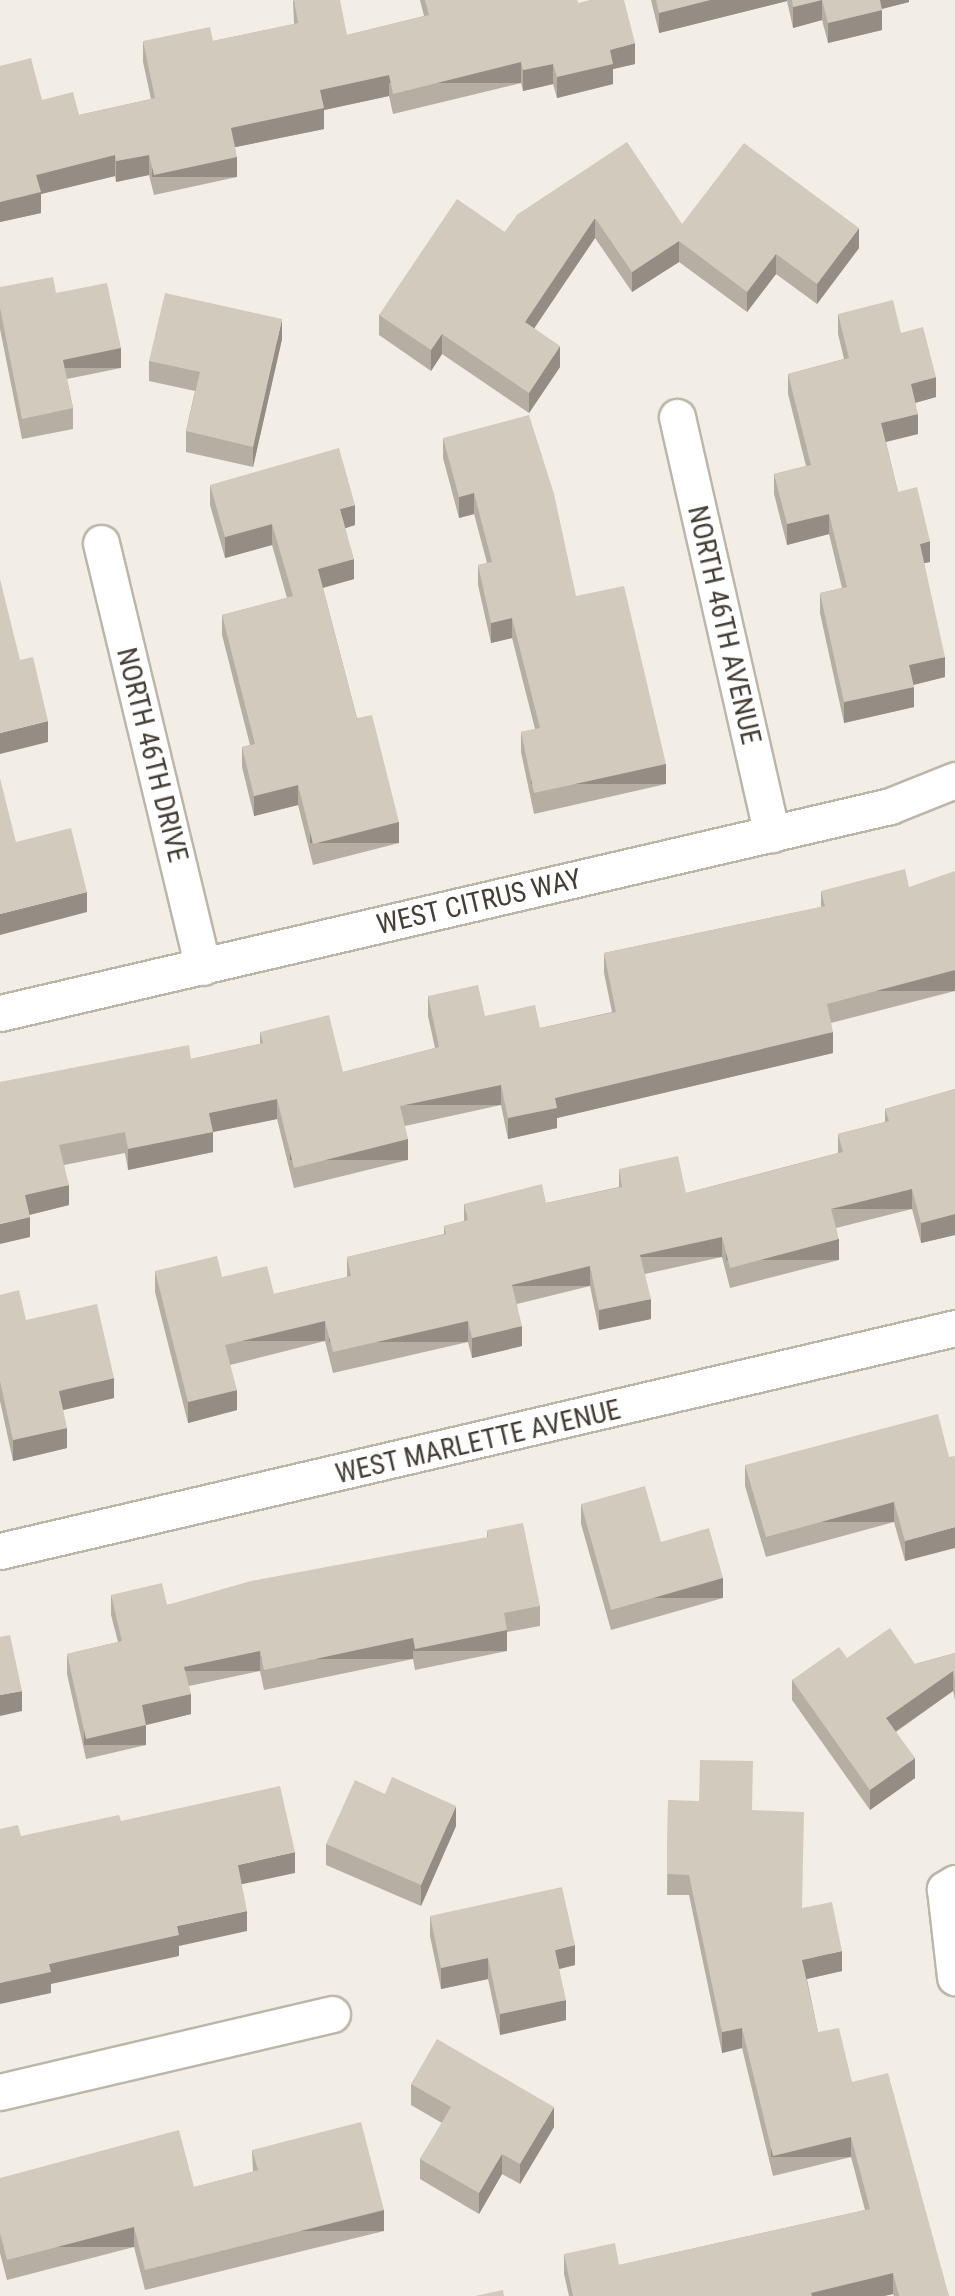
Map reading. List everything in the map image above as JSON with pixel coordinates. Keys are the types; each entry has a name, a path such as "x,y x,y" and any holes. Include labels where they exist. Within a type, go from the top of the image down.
{"street":[{"name":"NORTH 46TH AVENUE","path":"676,416 772,834"},
{"name":"NORTH 46TH DRIVE","path":"101,543 203,967"},
{"name":"WEST CITRUS WAY","path":"0,1012 890,806 955,780"},
{"name":"WEST MARLETTE AVENUE","path":"0,1550 955,1328"},
{"path":"950,1886 955,1976"},
{"path":"0,2092 332,2014"}],"building":[{"path":"294,0 340,0 347,35 429,15 425,0 624,0 635,43 610,50 613,64 557,77 553,64 523,70 521,62 393,94 389,75 320,90 324,108 231,128 237,157 154,175 149,155 116,161 115,155 36,175 41,192 0,202 0,66 31,58 42,100 73,92 79,115 155,98 143,41 210,27 213,41 298,23"},
{"path":"656,0 710,0 659,13"},
{"path":"792,0 822,0 793,7"},
{"path":"822,0 880,0 882,10 828,23"},
{"path":"627,142 682,224 744,143 859,228 817,284 776,254 747,292 679,241 632,272 595,218 525,322 560,346 529,393 442,334 431,350 379,315 457,199 505,232 518,214"},
{"path":"53,277 56,293 107,283 121,348 63,360 73,408 22,419 0,308 0,287"},
{"path":"165,293 282,319 253,447 186,431 200,372 149,361"},
{"path":"893,300 901,333 923,327 936,377 911,384 918,414 881,423 898,492 917,487 930,541 920,544 945,657 909,665 914,687 844,702 820,593 847,587 829,514 787,524 774,474 811,465 788,374 849,358 838,314"},
{"path":"529,415 554,494 576,596 624,586 666,764 534,793 521,732 540,728 512,618 491,623 478,565 492,562 474,493 459,497 443,438"},
{"path":"339,448 355,505 340,509 354,559 318,569 357,718 372,715 399,822 313,844 298,785 254,796 242,747 255,744 222,615 293,596 272,524 225,537 210,485"},
{"path":"0,579 20,660 33,657 48,721 0,733"},
{"path":"0,778 16,842 71,828 87,892 0,914"},
{"path":"905,869 909,887 955,871 955,970 827,1004 833,1032 555,1098 557,1108 508,1118 501,1085 400,1106 408,1139 294,1168 277,1099 209,1113 213,1132 128,1149 125,1132 59,1145 69,1185 25,1195 30,1217 0,1224 0,1082 189,1045 191,1059 263,1043 260,1032 329,1015 343,1072 439,1047 428,996 478,985 485,1016 535,1005 540,1028 616,1012 604,953 825,906 821,891"},
{"path":"955,1089 955,1214 921,1223 912,1189 831,1209 839,1239 730,1268 722,1237 640,1255 651,1299 599,1310 590,1266 512,1285 522,1326 472,1338 468,1321 333,1352 325,1321 225,1345 237,1390 188,1402 155,1271 217,1256 222,1277 267,1266 274,1294 351,1276 347,1257 446,1234 444,1226 468,1220 464,1204 542,1184 546,1203 622,1187 619,1169 678,1156 686,1193 843,1152 838,1134 889,1121 885,1109"},
{"path":"19,1290 26,1320 97,1304 114,1378 59,1391 67,1428 13,1440 0,1381 0,1295"},
{"path":"938,1414 949,1457 955,1456 955,1527 905,1541 894,1502 766,1537 745,1465"},
{"path":"645,1486 661,1542 709,1528 723,1578 611,1610 581,1504"},
{"path":"523,1523 540,1606 504,1613 507,1630 415,1649 413,1638 264,1670 260,1651 184,1667 191,1694 142,1705 146,1725 86,1739 67,1654 122,1641 111,1595 162,1583 167,1605 251,1581 488,1537 487,1530"},
{"path":"890,1628 915,1664 955,1653 955,1679 953,1671 886,1718 915,1758 870,1790 792,1680 839,1647 847,1658"},
{"path":"10,1635 22,1691 0,1695 0,1637"},
{"path":"700,1760 753,1761 752,1810 804,1812 802,1908 832,1902 842,1951 802,1960 818,2032 839,2028 852,2082 888,2073 949,2296 899,2296 893,2273 811,2293 812,2296 573,2296 564,2254 615,2243 619,2265 870,2209 851,2137 773,2156 742,2028 722,2032 689,1875 667,1874 668,1800 699,1801"},
{"path":"392,1777 456,1806 421,1885 326,1844 355,1780 385,1794"},
{"path":"280,1786 295,1852 238,1865 247,1911 177,1926 179,1935 49,1964 51,1972 0,1983 0,1829 18,1825 21,1836 119,1815 121,1821"},
{"path":"562,1887 575,1945 555,1950 566,2000 500,2014 488,1958 441,1968 430,1916"},
{"path":"437,2039 554,2107 520,2164 502,2154 479,2193 420,2159 451,2107 411,2084"},
{"path":"361,2122 384,2210 145,2270 134,2227 7,2260 0,2233 0,2178 179,2130 194,2187 258,2170 252,2150"},
{"path":"503,2290 504,2296 475,2296"}]}
